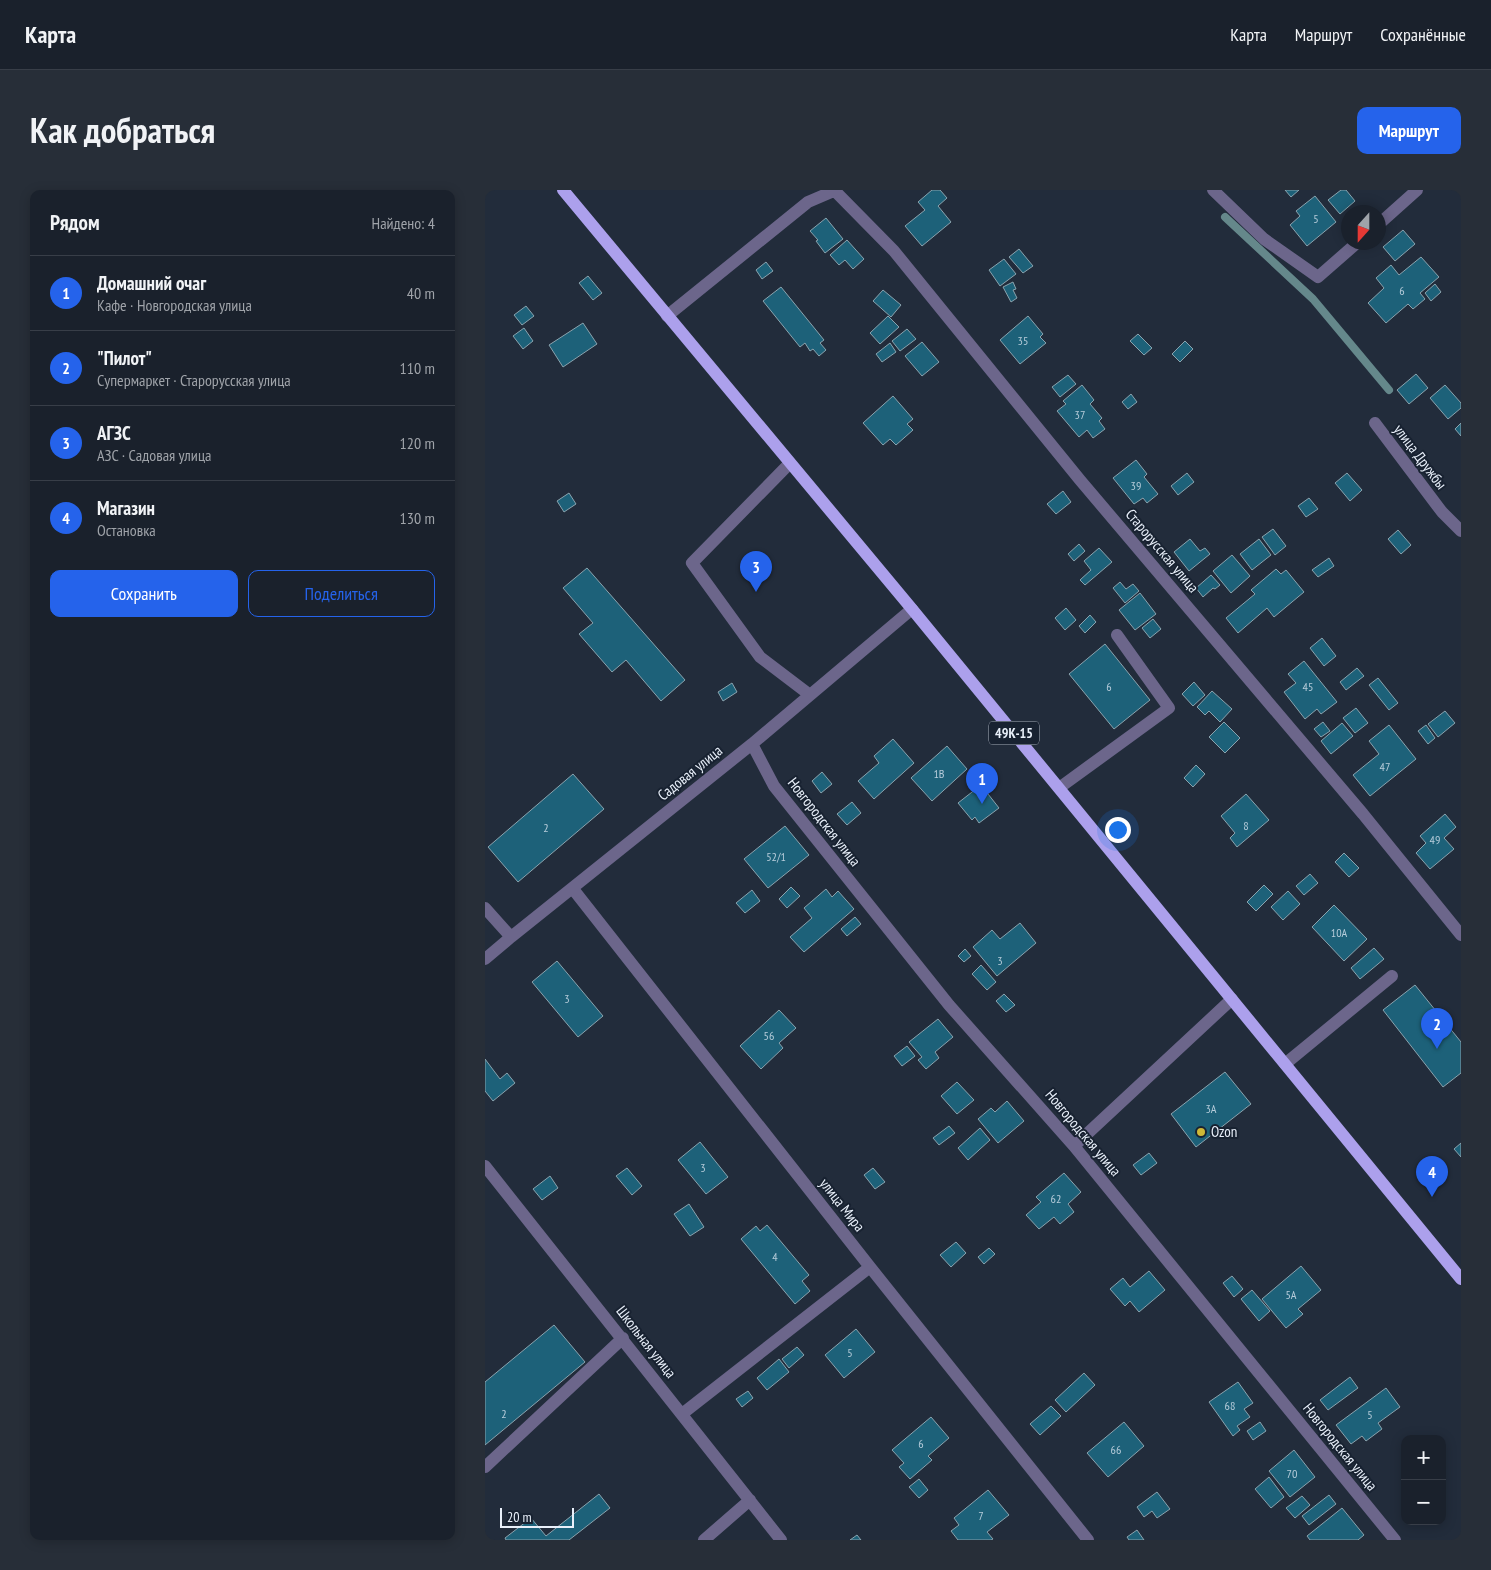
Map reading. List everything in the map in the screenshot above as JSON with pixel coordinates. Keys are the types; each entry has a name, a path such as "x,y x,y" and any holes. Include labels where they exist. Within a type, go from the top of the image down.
{"main road":[{"name":"49К-15","path":"563,190 912,608 1461,1279"}],"street":[{"path":"667,316 808,202 835,190"},
{"name":"Старорусская улица","path":"835,190 894,251 1081,480 1363,814 1461,935"},
{"path":"1213,190 1264,239 1318,277 1349,250"},
{"path":"1386,218 1417,190"},
{"name":"улица Дружбы","path":"1375,423 1442,512 1461,531"},
{"path":"790,463 692,563 760,657 810,695"},
{"name":"Садовая улица","path":"485,960 511,937 752,744 912,608"},
{"path":"1059,788 1169,708 1117,635"},
{"name":"Новгородская улица","path":"752,744 774,786 943,997 1074,1146 1395,1540"},
{"name":"улица Мира","path":"573,889 870,1267 1088,1540"},
{"path":"485,908 511,937"},
{"path":"1285,1064 1392,976"},
{"path":"1074,1146 1232,999"},
{"name":"Школьная улица","path":"485,1166 781,1540"},
{"path":"682,1414 870,1267"},
{"path":"485,1466 623,1338"},
{"path":"704,1540 750,1500"}],"building":[{"path":"932,190 940,190 947,198 938,206 951,222 922,246 905,226 925,210 918,202"},
{"path":"1285,190 1299,190 1291,197"},
{"path":"1341,190 1346,190 1355,201 1350,205 1341,205 1340,214 1328,200"},
{"path":"1315,196 1336,222 1307,246 1290,225 1300,216 1296,211"},
{"path":"826,218 843,239 825,253 816,241 818,240 810,231"},
{"path":"1403,230 1415,244 1395,261 1386,250 1386,244"},
{"path":"847,240 864,259 853,269 845,260 839,265 830,255"},
{"path":"1019,249 1033,266 1023,273 1009,257"},
{"path":"1421,257 1439,277 1420,293 1425,299 1413,309 1408,304 1386,323 1368,303 1384,288 1376,278 1391,265 1399,275"},
{"path":"1004,259 1016,274 1000,286 989,270"},
{"path":"766,262 773,271 762,279 756,270"},
{"path":"588,276 602,293 593,300 579,283"},
{"path":"1013,282 1016,289 1013,290 1017,298 1011,302 1003,287"},
{"path":"1435,284 1441,292 1431,301 1425,293"},
{"path":"781,287 824,340 820,343 826,350 819,356 813,349 810,351 805,343 800,347 763,301"},
{"path":"883,290 901,305 891,317 873,301"},
{"path":"526,306 534,316 522,325 514,315"},
{"path":"888,316 899,327 880,344 870,333"},
{"path":"1028,316 1043,334 1040,337 1046,343 1020,364 1000,340"},
{"path":"583,323 597,344 563,367 549,345"},
{"path":"524,328 533,341 523,349 513,336"},
{"path":"907,329 916,339 900,351 892,341"},
{"path":"1138,334 1152,348 1144,355 1130,341"},
{"path":"1185,341 1193,349 1180,362 1172,354"},
{"path":"922,342 939,362 922,376 905,356"},
{"path":"890,343 896,352 882,362 876,354"},
{"path":"1416,374 1428,388 1409,404 1397,390"},
{"path":"1068,375 1076,384 1060,397 1052,387"},
{"path":"1082,385 1094,400 1090,404 1102,418 1099,421 1105,429 1093,438 1087,430 1079,437 1057,411 1066,404 1063,401"},
{"path":"1445,385 1461,403 1461,408 1448,419 1430,398"},
{"path":"1131,394 1137,402 1128,409 1122,402"},
{"path":"893,396 913,419 907,424 913,430 896,445 890,439 883,445 863,423"},
{"path":"1461,423 1461,436 1455,429"},
{"path":"1136,460 1147,474 1144,477 1158,494 1147,503 1143,498 1134,504 1113,478"},
{"path":"1187,473 1194,482 1178,495 1171,486"},
{"path":"1347,473 1362,490 1350,501 1335,483"},
{"path":"1063,491 1071,502 1056,514 1047,504"},
{"path":"569,493 576,504 564,512 557,501"},
{"path":"1309,498 1318,509 1306,517 1298,506"},
{"path":"1273,529 1286,546 1275,555 1262,537"},
{"path":"1398,530 1411,545 1401,554 1388,539"},
{"path":"1190,539 1200,551 1205,548 1210,554 1189,571 1174,552"},
{"path":"1259,539 1271,555 1252,570 1240,554"},
{"path":"1079,544 1085,551 1074,561 1068,554"},
{"path":"1099,548 1112,562 1085,585 1080,580 1091,570 1084,561"},
{"path":"1232,555 1250,576 1231,593 1213,571"},
{"path":"1329,558 1334,566 1318,577 1312,570"},
{"path":"587,568 685,680 661,701 626,660 612,672 579,634 593,623 563,588"},
{"path":"1276,569 1281,574 1286,570 1304,592 1274,617 1267,608 1238,633 1226,618 1255,594 1251,590"},
{"path":"1211,575 1220,585 1215,589 1213,588 1203,597 1196,588"},
{"path":"1120,582 1126,589 1133,584 1139,591 1125,603 1113,588"},
{"path":"1140,593 1156,614 1135,630 1119,610"},
{"path":"1066,608 1076,620 1065,630 1055,618"},
{"path":"1090,615 1096,622 1085,633 1079,626"},
{"path":"1153,619 1161,629 1150,638 1142,628"},
{"path":"1322,638 1336,656 1324,666 1310,648"},
{"path":"1105,644 1150,700 1114,729 1069,674"},
{"path":"1304,661 1337,702 1321,714 1317,709 1305,719 1284,692 1296,683 1288,674"},
{"path":"1357,668 1364,676 1346,690 1340,682"},
{"path":"1378,678 1398,703 1389,710 1369,685"},
{"path":"1194,682 1205,695 1193,706 1182,694"},
{"path":"732,683 737,692 723,701 718,692"},
{"path":"1212,691 1232,709 1220,722 1209,711 1205,715 1197,707"},
{"path":"1356,708 1368,723 1355,733 1343,718"},
{"path":"1445,711 1455,723 1438,737 1428,724"},
{"path":"1224,722 1240,738 1225,753 1209,737"},
{"path":"1323,722 1330,731 1321,737 1314,729"},
{"path":"1342,723 1353,736 1331,754 1321,741"},
{"path":"1389,725 1416,759 1370,796 1353,775 1379,754 1369,741"},
{"path":"1426,725 1435,738 1428,744 1418,731"},
{"path":"893,739 914,763 874,799 858,781 879,763 874,756"},
{"path":"947,746 967,769 932,801 911,778"},
{"path":"1196,765 1205,774 1193,787 1184,778"},
{"path":"822,772 832,784 821,793 812,781"},
{"path":"573,774 604,809 518,882 488,847"},
{"path":"981,785 999,808 979,823 975,817 972,820 958,803"},
{"path":"1246,794 1269,820 1237,847 1230,838 1235,833 1221,816"},
{"path":"852,802 861,813 847,825 837,814"},
{"path":"1445,814 1456,827 1444,838 1454,849 1430,869 1416,853 1426,843 1420,836"},
{"path":"785,826 809,855 768,888 744,859"},
{"path":"1344,853 1359,868 1349,877 1335,862"},
{"path":"1310,874 1318,883 1304,895 1296,886"},
{"path":"1264,885 1273,894 1256,911 1247,902"},
{"path":"791,887 800,896 787,908 779,899"},
{"path":"826,889 832,897 838,891 854,909 804,952 790,937 812,918 804,908"},
{"path":"752,890 760,901 745,913 736,903"},
{"path":"1288,891 1300,904 1283,920 1271,907"},
{"path":"1334,905 1367,939 1344,961 1312,927"},
{"path":"855,917 861,924 847,936 841,929"},
{"path":"1020,923 1036,943 997,976 973,947 992,930 1000,939"},
{"path":"1374,948 1384,959 1360,979 1351,968"},
{"path":"965,949 971,956 964,962 958,956"},
{"path":"557,961 603,1016 578,1037 532,982"},
{"path":"981,965 996,982 987,990 972,974"},
{"path":"1415,985 1461,1042 1461,1073 1443,1087 1383,1010"},
{"path":"1004,994 1015,1005 1006,1012 996,1001"},
{"path":"779,1010 796,1028 779,1043 783,1048 761,1069 740,1046"},
{"path":"938,1019 953,1037 935,1052 939,1058 926,1069 918,1060 922,1057 909,1042"},
{"path":"907,1046 915,1056 902,1066 894,1056"},
{"path":"485,1059 500,1079 507,1073 515,1083 493,1101 485,1091"},
{"path":"1225,1072 1251,1104 1196,1147 1171,1114"},
{"path":"957,1082 974,1100 957,1114 941,1096"},
{"path":"1007,1101 1024,1121 998,1143 978,1119 991,1108 995,1112"},
{"path":"949,1126 955,1133 939,1145 933,1138"},
{"path":"980,1128 990,1140 968,1160 958,1148"},
{"path":"700,1142 728,1177 706,1194 678,1160"},
{"path":"1461,1143 1461,1157 1454,1149"},
{"path":"1149,1153 1157,1163 1141,1175 1133,1165"},
{"path":"627,1168 642,1186 632,1195 616,1176"},
{"path":"873,1168 885,1182 875,1189 864,1175"},
{"path":"1064,1173 1081,1192 1068,1204 1074,1212 1060,1224 1054,1217 1039,1229 1026,1215 1041,1202 1036,1197"},
{"path":"550,1176 558,1188 542,1200 533,1189"},
{"path":"689,1204 704,1227 690,1236 674,1214"},
{"path":"767,1225 809,1275 802,1281 810,1291 795,1304 741,1239 756,1226 760,1231"},
{"path":"956,1242 966,1253 951,1267 940,1255"},
{"path":"989,1248 995,1254 984,1264 978,1257"},
{"path":"1301,1266 1321,1290 1298,1309 1303,1314 1286,1328 1262,1299"},
{"path":"1149,1271 1165,1290 1139,1312 1130,1301 1125,1306 1110,1289 1123,1278 1130,1287"},
{"path":"1232,1276 1243,1289 1234,1297 1223,1283"},
{"path":"1252,1290 1270,1311 1259,1321 1241,1299"},
{"path":"554,1325 585,1362 485,1445 485,1382"},
{"path":"856,1329 875,1352 844,1378 825,1355"},
{"path":"797,1347 804,1355 789,1368 782,1359"},
{"path":"779,1359 789,1372 767,1390 757,1378"},
{"path":"1084,1373 1095,1385 1066,1412 1055,1400"},
{"path":"1350,1377 1358,1388 1328,1410 1320,1400"},
{"path":"1238,1382 1253,1403 1244,1409 1250,1417 1237,1426 1240,1430 1233,1436 1209,1402"},
{"path":"1386,1388 1400,1407 1378,1423 1382,1429 1366,1441 1362,1436 1351,1444 1336,1425"},
{"path":"748,1391 753,1398 742,1407 736,1399"},
{"path":"1051,1406 1061,1416 1040,1435 1030,1424"},
{"path":"931,1417 949,1438 928,1456 932,1460 910,1479 899,1467 904,1463 892,1450"},
{"path":"1124,1422 1144,1446 1108,1477 1087,1453"},
{"path":"1260,1422 1266,1431 1253,1440 1247,1431"},
{"path":"1294,1450 1315,1477 1290,1497 1269,1471"},
{"path":"1269,1477 1284,1497 1271,1508 1255,1489"},
{"path":"919,1479 928,1490 919,1498 909,1487"},
{"path":"988,1490 1009,1515 987,1532 993,1539 991,1540 958,1540 951,1531 959,1525 954,1518"},
{"path":"1157,1492 1170,1509 1157,1518 1152,1511 1144,1517 1137,1507"},
{"path":"599,1494 610,1508 569,1540 506,1540 505,1538 531,1518 546,1536"},
{"path":"1329,1495 1336,1504 1309,1525 1302,1516"},
{"path":"1302,1496 1310,1505 1295,1518 1286,1508"},
{"path":"1342,1508 1364,1535 1358,1540 1310,1540 1307,1536"},
{"path":"1137,1530 1144,1540 1129,1540 1127,1537"},
{"path":"857,1535 861,1540 850,1540"}],"waterway":[{"path":"1225,217 1313,299 1389,390"}],"place":[{"name":"АГЗС","path":"756,592"},
{"name":"Домашний очаг","path":"982,804"},
{"name":"\"Пилот\"","path":"1437,1049"},
{"name":"Ozon","path":"1201,1132"},
{"name":"Магазин","path":"1432,1197"}]}
